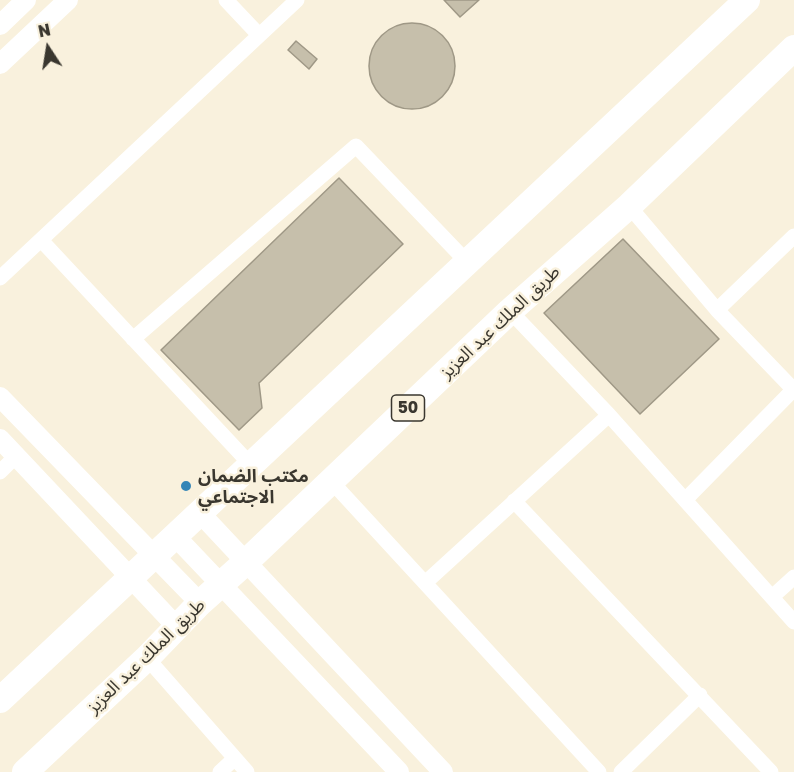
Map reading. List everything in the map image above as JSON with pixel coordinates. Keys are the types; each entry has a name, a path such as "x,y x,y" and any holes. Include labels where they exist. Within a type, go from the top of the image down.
{"highway":[{"path":"0,700 747,0"},
{"name":"طريق الملك عبد العزيز","path":"25,772 147,658 220,583 246,562 510,311 629,206 794,48"}],"street":[{"path":"0,25 26,0"},
{"path":"0,64 68,0"},
{"path":"226,0 259,35"},
{"path":"0,278 297,0"},
{"path":"134,339 356,146 467,262"},
{"path":"629,206 717,310 794,390 685,500"},
{"path":"717,310 794,236"},
{"path":"41,240 251,465"},
{"path":"510,311 609,415 794,622"},
{"path":"0,397 200,603"},
{"path":"425,583 609,415"},
{"path":"0,439 177,627"},
{"path":"0,472 16,456"},
{"path":"331,481 599,772"},
{"path":"514,501 771,772"},
{"path":"200,513 442,772"},
{"path":"175,536 399,772"},
{"path":"772,597 794,577"},
{"path":"147,658 247,772"},
{"path":"621,772 700,695"},
{"path":"220,772 234,759"}],"building":[{"path":"444,0 479,0 460,17"},
{"path":"412,23 428,27 442,36 451,50 455,66 451,82 442,96 428,105 412,109 396,105 382,96 373,82 369,66 373,50 382,36 396,27"},
{"path":"296,41 317,59 309,69 288,50"},
{"path":"339,178 403,244 259,383 262,408 239,430 161,350"},
{"path":"623,239 719,339 640,414 544,313"}],"place":[{"name":"مكتب الضمان الاجتماعي","path":"186,486"}]}
